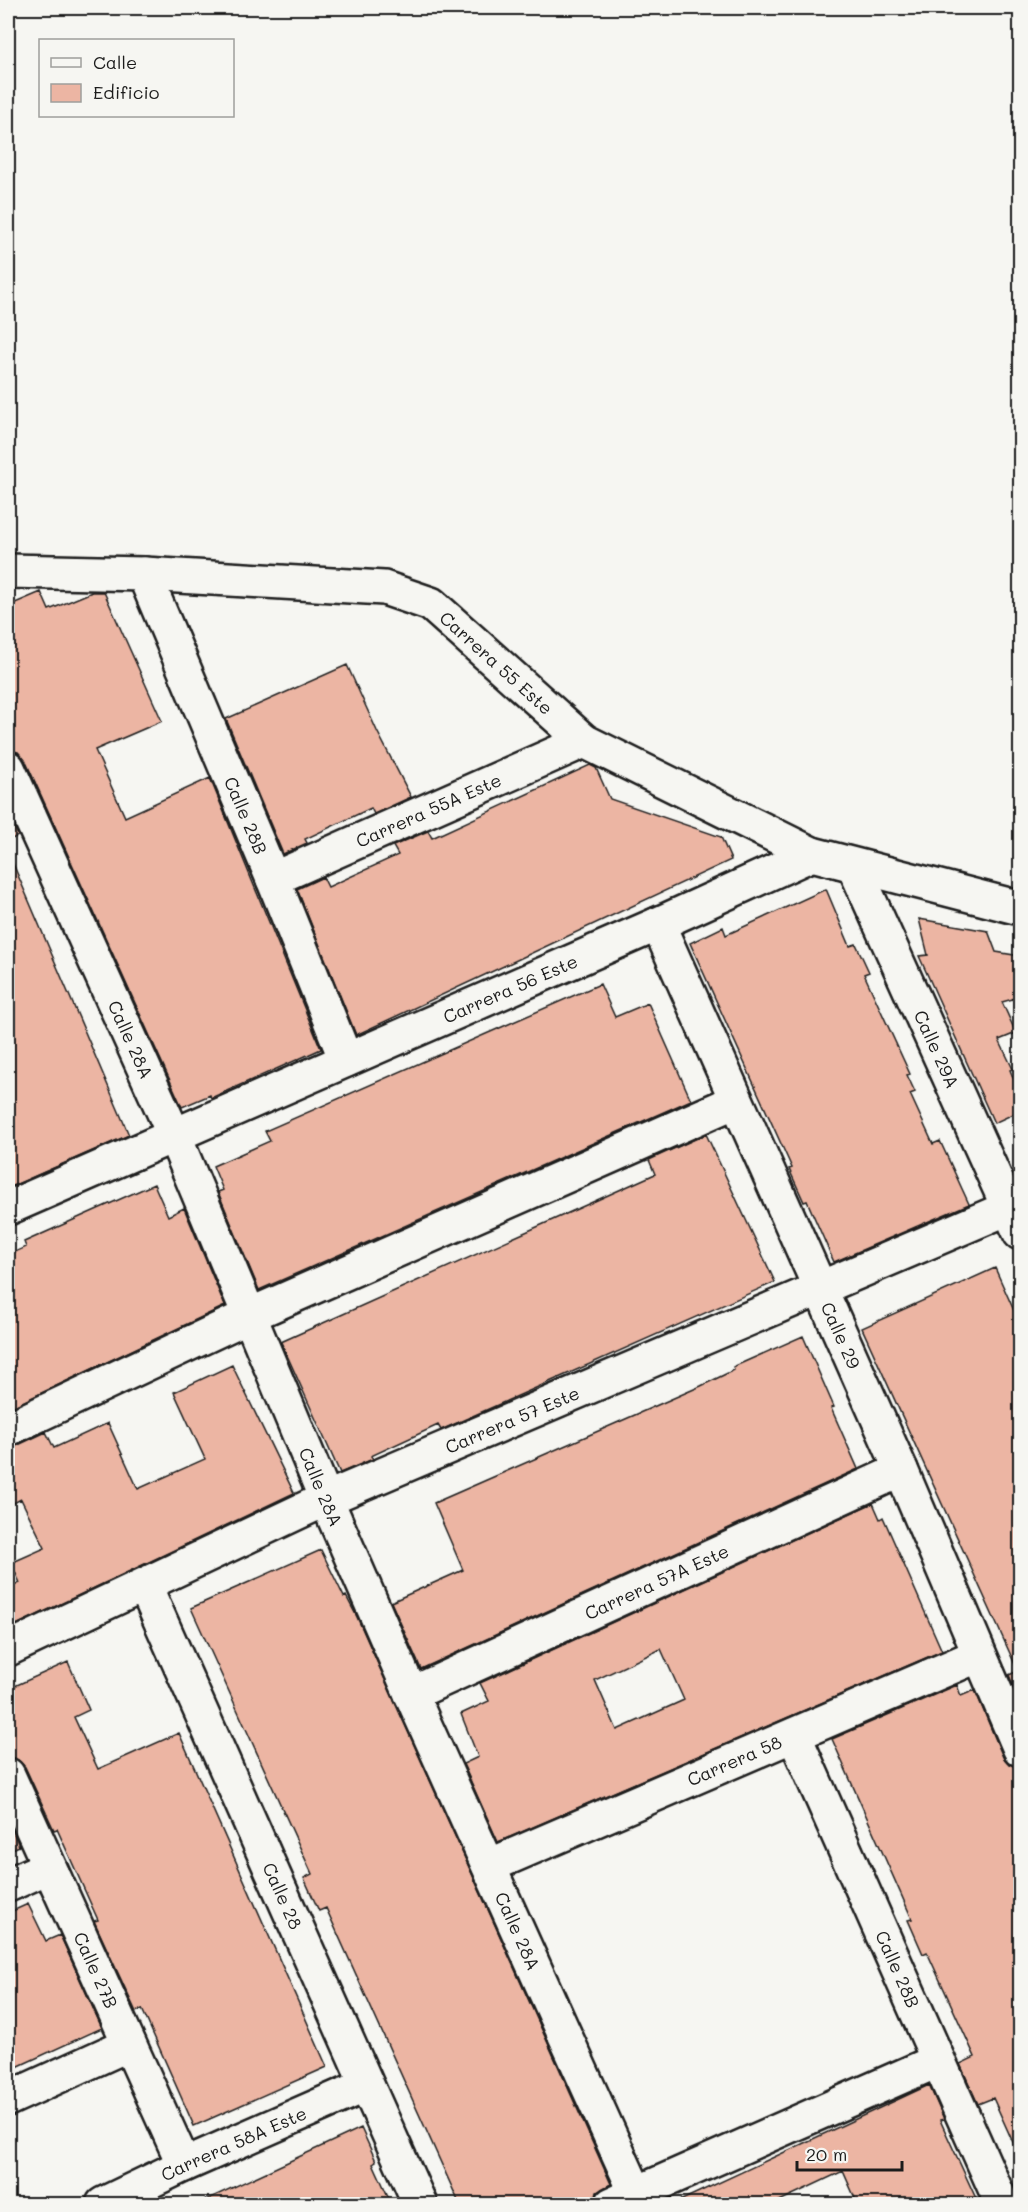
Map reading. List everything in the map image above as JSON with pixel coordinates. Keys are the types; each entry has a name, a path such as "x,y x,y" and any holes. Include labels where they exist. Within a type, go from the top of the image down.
{"street":[{"name":"Carrera 55 Este","path":"8,571 144,574 384,588 431,604 584,741 812,854"},
{"name":"Calle 28B","path":"144,574 273,879 346,1060"},
{"name":"Carrera 55A Este","path":"273,879 584,741"},
{"name":"Calle 28A","path":"8,768 174,1135 326,1499 489,1866 629,2201"},
{"path":"812,854 1020,908"},
{"name":"Carrera 56 Este","path":"8,1208 812,854"},
{"name":"Calle 29A","path":"854,866 1017,1215"},
{"name":"Calle 29","path":"657,924 901,1470 1020,1749"},
{"path":"8,1429 250,1315 736,1101"},
{"name":"Carrera 57 Este","path":"8,1649 326,1499 819,1288 1017,1215"},
{"name":"Carrera 57A Este","path":"411,1694 901,1470"},
{"name":"Calle 28","path":"145,1586 420,2205"},
{"name":"Carrera 58","path":"489,1866 979,1655"},
{"name":"Calle 28B","path":"795,1735 1002,2205"},
{"name":"Calle 27B","path":"8,1775 184,2165"},
{"path":"8,1885 48,1867"},
{"path":"8,2099 129,2043"},
{"path":"629,2201 937,2061"},
{"name":"Carrera 58A Este","path":"103,2205 184,2165 366,2085"}],"building":[{"path":"41,592 49,610 92,592 104,592 162,721 95,750 125,817 210,778 321,1049 211,1098 210,1095 182,1107 25,760 18,752 8,750 8,606"},
{"path":"347,665 411,797 374,814 371,808 305,839 307,843 283,854 226,719"},
{"path":"590,765 596,768 610,799 721,837 731,860 356,1035 297,889 323,877 328,887 398,855 393,846 428,831 432,838"},
{"path":"8,812 18,836 8,841"},
{"path":"8,852 129,1135 8,1188"},
{"path":"826,889 850,946 856,944 869,972 864,974 910,1074 907,1075 915,1092 910,1094 933,1144 940,1141 969,1204 834,1262 807,1201 804,1202 789,1169 792,1168 690,943 723,927 726,935"},
{"path":"919,919 988,931 996,952 1020,956 1020,997 1002,1002 1016,1033 999,1040 1013,1069 1010,1070 1020,1094 1020,1111 994,1123 919,956 928,955"},
{"path":"600,984 615,1017 648,1003 691,1100 259,1290 218,1192 223,1190 213,1166 270,1141 265,1131"},
{"path":"706,1134 775,1282 441,1430 438,1425 371,1456 373,1459 340,1473 281,1342 655,1174 649,1160"},
{"path":"154,1184 168,1216 184,1208 225,1306 8,1409 8,1255 26,1247 24,1242"},
{"path":"995,1268 1020,1324 1020,1702 1009,1675 1018,1671 862,1328"},
{"path":"803,1336 858,1469 421,1669 391,1602 463,1570 434,1503 701,1386 734,1370 733,1367"},
{"path":"232,1365 294,1493 8,1629 8,1589 20,1583 11,1563 45,1548 21,1499 8,1506 8,1448 46,1432 54,1448 108,1423 138,1489 205,1459 174,1392"},
{"path":"873,1503 880,1519 883,1517 942,1651 498,1842 463,1764 478,1757 461,1714 489,1701 480,1683","holes":["661,1649 684,1700 617,1730 595,1680"]},
{"path":"321,1550 344,1597 346,1596 357,1617 611,2184 597,2192 594,2205 460,2205 326,1908 319,1911 304,1878 312,1874 191,1608"},
{"path":"68,1662 89,1710 74,1717 98,1769 179,1733 327,2067 194,2126 142,2009 136,2012 94,1921 98,1920 57,1829 54,1830 25,1767 18,1760 8,1757 8,1689"},
{"path":"957,1685 961,1696 975,1690 1003,1757 1009,1764 1020,1767 1020,2158 993,2098 978,2104 960,2064 975,2057 927,1952 923,1954 908,1920 912,1919 832,1739"},
{"path":"8,1819 19,1846 8,1851"},
{"path":"28,1904 46,1941 60,1935 102,2028 8,2071 8,1913"},
{"path":"929,2085 944,2119 940,2120 979,2205 858,2205 843,2171 771,2205 671,2205"},
{"path":"361,2128 376,2161 373,2163 392,2205 195,2205"}]}
